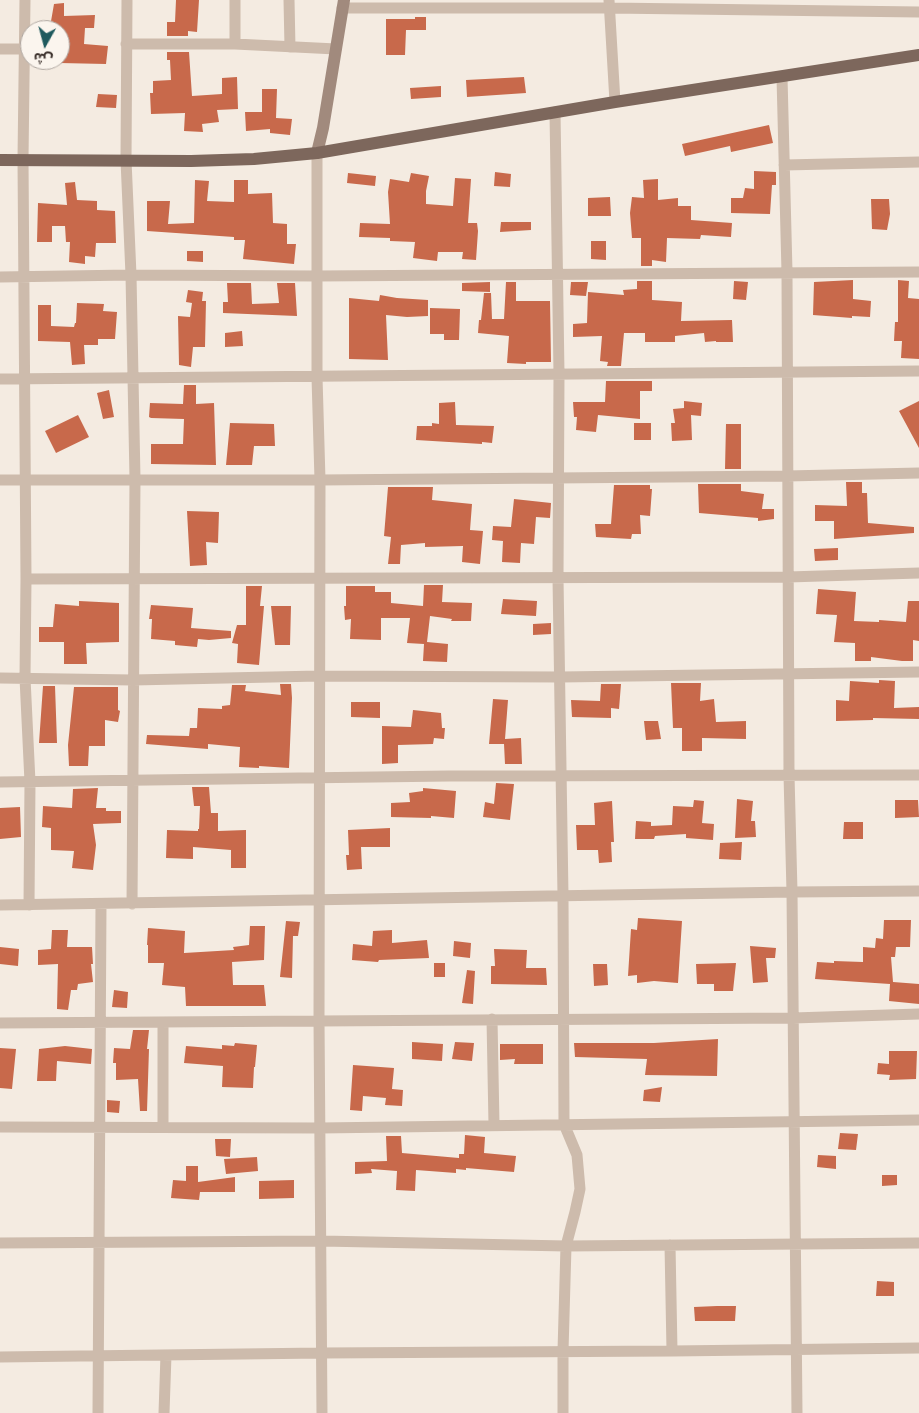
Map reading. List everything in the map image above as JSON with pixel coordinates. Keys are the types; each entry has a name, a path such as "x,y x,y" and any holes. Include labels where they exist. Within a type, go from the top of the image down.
{"main road":[{"path":"0,160 191,161 254,159 317,153 614,102 919,55"}],"street":[{"path":"25,0 25,20"},
{"path":"127,0 126,160 131,275 135,479 132,904"},
{"path":"235,0 235,44"},
{"path":"289,0 290,47"},
{"path":"322,1413 319,1020 320,480 317,377 317,153 323,128 343,4 804,5 919,12"},
{"path":"609,4 614,102"},
{"path":"126,44 235,44 336,49"},
{"path":"0,48 20,49"},
{"path":"24,70 25,678 30,782 29,905"},
{"path":"782,76 787,272 789,775 792,892 797,1413"},
{"path":"556,112 559,374 558,578 561,677 564,1124 577,1154 580,1189 566,1246 563,1413"},
{"path":"784,165 919,162"},
{"path":"0,277 919,272"},
{"path":"0,379 919,371"},
{"path":"0,480 320,480 919,473"},
{"path":"26,579 788,577 919,573"},
{"path":"0,678 133,680 319,676 561,677 919,672"},
{"path":"0,782 320,777 919,775"},
{"path":"0,905 792,892 919,892"},
{"path":"98,1413 102,1024 101,904"},
{"path":"0,1023 102,1024 319,1020 793,1018 919,1014"},
{"path":"492,1019 494,1125"},
{"path":"163,1023 163,1127"},
{"path":"0,1127 320,1128 919,1120"},
{"path":"0,1242 322,1241 566,1246 919,1243"},
{"path":"670,1245 672,1351"},
{"path":"0,1357 322,1352 919,1348"},
{"path":"164,1413 166,1355"}],"building":[{"path":"176,0 199,0 197,32 188,31 188,36 167,36 167,22 175,22"},
{"path":"64,3 64,16 95,15 94,28 85,28 84,44 108,46 106,64 70,63 70,20 51,20 54,4"},
{"path":"415,17 426,17 426,30 406,30 405,55 386,55 386,19 415,19"},
{"path":"167,52 189,52 192,96 222,94 222,78 237,77 238,109 217,110 219,122 202,124 203,132 184,131 185,113 151,114 150,93 153,93 153,81 171,80 170,60 167,60"},
{"path":"524,77 526,93 467,97 466,80"},
{"path":"441,86 441,97 411,99 410,88"},
{"path":"262,89 277,89 276,118 292,119 290,135 270,133 270,129 246,131 245,112 262,112"},
{"path":"98,94 117,95 116,108 96,107"},
{"path":"769,125 773,143 731,152 730,146 685,156 682,144"},
{"path":"754,171 776,172 776,185 772,185 770,214 731,213 731,198 743,198 745,188 754,189"},
{"path":"495,172 511,174 510,187 494,186"},
{"path":"348,173 376,176 375,186 347,183"},
{"path":"411,173 429,176 426,204 453,206 455,178 471,179 468,223 477,223 476,260 462,259 463,252 438,252 437,261 413,258 415,242 390,241 390,238 359,237 360,223 390,224 388,192 390,179 409,182"},
{"path":"658,179 658,200 678,198 678,206 691,206 691,220 732,223 731,237 701,235 700,239 667,238 666,262 652,260 652,266 641,266 641,238 632,238 630,213 632,197 644,198 643,180"},
{"path":"195,180 209,181 207,201 234,202 234,180 248,180 248,194 272,193 273,223 287,224 287,244 296,244 294,264 243,259 245,240 234,240 234,237 147,231 147,201 170,201 168,224 194,223"},
{"path":"75,182 77,200 97,201 97,210 115,211 116,243 96,243 95,257 85,256 85,264 69,262 70,242 66,242 65,226 52,226 52,242 37,242 38,203 67,205 65,183"},
{"path":"610,197 611,216 588,216 588,198"},
{"path":"871,199 889,199 890,214 887,230 872,229"},
{"path":"501,222 531,222 531,230 500,232"},
{"path":"591,241 606,241 606,260 591,259"},
{"path":"187,251 203,251 203,262 187,261"},
{"path":"853,280 853,299 871,301 870,317 852,316 852,318 813,315 814,282"},
{"path":"898,280 909,281 908,298 919,299 919,359 901,358 902,341 894,341 895,322 898,322"},
{"path":"637,281 652,281 652,300 682,302 681,321 732,320 733,342 705,342 704,333 675,336 675,342 645,342 645,333 624,333 621,366 607,366 608,362 600,361 602,336 573,337 573,324 587,323 588,292 624,295 623,290 637,289"},
{"path":"734,281 748,282 746,300 733,299"},
{"path":"490,282 490,292 462,291 462,283"},
{"path":"506,282 516,282 516,301 550,301 551,362 507,363 509,336 478,333 484,293 491,293 492,319 504,319"},
{"path":"571,282 588,282 586,296 570,295"},
{"path":"227,283 251,283 252,304 279,303 277,283 295,283 297,316 223,313 223,302 228,302"},
{"path":"188,290 203,292 202,301 206,301 205,347 193,347 191,367 179,365 178,316 190,317 192,303 186,302"},
{"path":"380,295 428,300 428,316 386,315 388,360 349,359 349,298 379,301"},
{"path":"77,303 104,304 103,311 117,312 115,339 98,339 98,345 84,345 85,364 72,365 70,342 38,341 38,305 51,305 51,326 74,327"},
{"path":"430,308 460,309 459,340 444,340 444,334 430,334"},
{"path":"242,331 243,346 225,347 225,333"},
{"path":"606,381 652,381 652,391 640,391 640,419 598,415 596,432 576,430 577,417 574,417 573,402 605,402"},
{"path":"184,385 196,385 196,404 214,403 216,465 151,464 151,444 183,444 184,419 151,418 149,417 150,403 183,404"},
{"path":"109,390 114,417 103,419 97,393"},
{"path":"684,401 702,403 701,416 691,415 692,440 672,441 671,423 675,423 673,409 684,408"},
{"path":"919,401 919,448 899,411"},
{"path":"455,402 456,425 494,426 492,443 416,440 417,426 432,426 432,423 439,424 439,403"},
{"path":"78,415 89,437 56,453 45,431"},
{"path":"230,423 274,424 275,446 254,446 252,465 226,465"},
{"path":"634,423 651,423 651,440 634,440"},
{"path":"726,424 741,424 741,469 725,469"},
{"path":"846,482 862,482 862,493 867,493 868,523 914,527 914,533 834,539 834,521 815,521 815,505 847,506"},
{"path":"698,484 741,484 741,491 764,494 762,509 774,509 774,519 758,521 758,518 699,513"},
{"path":"614,485 650,485 650,489 652,489 650,516 640,515 641,534 632,534 631,539 596,537 595,524 611,524"},
{"path":"388,487 433,487 432,500 472,504 470,530 483,531 480,564 462,562 463,546 425,547 425,543 401,545 400,564 388,564 391,537 384,536"},
{"path":"514,499 551,503 550,518 536,517 534,544 521,543 520,563 502,562 503,541 492,540 493,526 511,527"},
{"path":"187,511 219,512 218,543 206,542 207,565 190,566"},
{"path":"838,548 838,560 815,561 814,549"},
{"path":"424,585 443,585 442,602 472,603 471,621 451,621 452,619 430,616 427,642 448,644 447,662 423,661 424,644 407,643 410,618 381,618 381,640 350,639 351,619 345,620 346,586 375,586 375,592 391,592 391,603 423,606"},
{"path":"246,586 262,586 260,606 264,606 259,665 237,663 238,644 232,643 237,625 246,625"},
{"path":"818,589 856,592 854,621 906,622 908,601 919,601 919,641 913,640 913,661 871,657 871,661 855,661 855,643 834,642 837,615 816,614"},
{"path":"503,599 537,601 536,616 501,614"},
{"path":"79,601 119,603 119,642 86,643 87,664 64,664 64,642 39,642 39,627 53,627 55,604 79,606"},
{"path":"151,605 193,608 191,628 231,631 231,638 198,639 197,647 175,645 175,641 151,639 152,619 149,619"},
{"path":"271,606 291,606 290,645 275,645"},
{"path":"551,623 551,634 533,635 533,624"},
{"path":"879,680 895,681 894,708 919,707 919,719 873,718 873,720 836,721 836,700 849,701 850,681 879,683"},
{"path":"671,683 701,683 700,701 714,699 716,722 746,721 746,739 702,738 702,751 682,751 682,728 673,728"},
{"path":"280,684 291,684 289,768 239,767 240,747 208,744 208,749 146,744 147,735 189,736 190,728 197,728 198,708 222,709 222,706 230,705 232,685 246,685 245,691 281,695"},
{"path":"601,684 621,684 619,709 611,708 611,718 572,717 571,700 600,701"},
{"path":"43,686 55,686 57,743 39,743"},
{"path":"74,687 118,687 118,710 120,711 118,722 105,720 105,746 89,746 88,766 69,766 68,745"},
{"path":"493,699 508,700 505,739 521,738 522,764 505,764 504,744 489,744"},
{"path":"351,702 380,702 380,718 351,717"},
{"path":"413,710 441,713 442,728 445,728 444,739 434,738 433,744 398,745 398,763 382,764 382,726 411,727"},
{"path":"644,721 658,721 661,739 646,740"},
{"path":"496,783 514,784 510,820 483,817 485,802 494,804"},
{"path":"192,787 209,787 211,813 218,813 218,831 246,830 246,868 231,868 231,850 193,847 193,859 166,858 167,830 198,831 199,829 200,806 194,806"},
{"path":"98,788 96,808 106,808 106,811 121,811 121,823 93,824 96,845 93,870 72,868 74,851 51,850 51,828 42,827 43,806 72,808 73,789"},
{"path":"423,788 456,791 454,818 431,816 431,818 391,817 391,803 410,802 409,793 423,791"},
{"path":"737,799 753,801 751,821 755,821 756,837 735,838"},
{"path":"694,800 704,801 702,823 714,824 713,840 686,838 686,834 655,836 654,839 635,839 636,821 651,822 651,826 672,825 673,806 693,807"},
{"path":"895,800 918,800 919,817 895,818"},
{"path":"612,801 614,842 611,842 612,862 599,863 598,850 577,850 576,825 595,825 594,803"},
{"path":"20,807 21,837 0,839 0,808"},
{"path":"844,822 863,822 863,839 843,839"},
{"path":"390,828 390,847 361,847 362,869 347,870 346,855 349,855 348,830"},
{"path":"742,842 741,860 719,859 720,843"},
{"path":"638,918 682,921 678,983 654,981 637,983 637,975 628,976 631,929 637,930"},
{"path":"884,920 911,920 910,947 896,947 895,957 891,957 893,982 919,984 919,1004 889,1001 890,984 815,979 817,962 863,962 863,947 875,948 876,938 883,939"},
{"path":"286,921 300,922 298,936 293,936 292,978 280,977"},
{"path":"250,926 265,926 264,960 232,962 233,985 264,985 266,1006 186,1006 185,987 162,985 164,963 148,963 148,928 185,931 184,953 234,950 233,947 249,945"},
{"path":"52,930 68,930 67,947 92,947 93,982 78,984 77,990 71,990 68,1010 57,1009 58,964 38,965 38,950 51,949"},
{"path":"392,930 392,943 427,940 429,958 379,960 378,962 352,960 353,944 372,946 373,931"},
{"path":"454,941 471,943 470,958 453,956"},
{"path":"750,946 776,948 775,958 766,958 768,982 753,983"},
{"path":"0,947 19,949 18,966 0,964"},
{"path":"494,949 527,950 526,968 546,968 547,985 491,984 491,966 495,966"},
{"path":"434,963 445,963 445,977 434,977"},
{"path":"736,963 733,991 714,991 714,984 697,984 696,964"},
{"path":"593,964 607,964 608,985 594,986"},
{"path":"467,970 475,971 473,1004 462,1003"},
{"path":"114,990 128,992 127,1008 112,1007"},
{"path":"133,1030 149,1030 147,1049 149,1049 147,1111 140,1111 138,1079 116,1080 116,1063 113,1063 114,1048 130,1049"},
{"path":"718,1039 717,1076 645,1075 647,1059 575,1057 574,1043 654,1043"},
{"path":"412,1042 443,1044 442,1061 412,1059"},
{"path":"455,1042 474,1043 472,1061 452,1059"},
{"path":"235,1043 257,1045 253,1088 222,1087 223,1066 184,1063 186,1046 222,1049 222,1045 234,1046"},
{"path":"500,1044 543,1044 543,1064 514,1064 515,1059 500,1060"},
{"path":"65,1046 92,1049 91,1064 57,1061 56,1081 37,1081 39,1049"},
{"path":"0,1048 16,1049 12,1089 0,1088"},
{"path":"889,1051 917,1051 916,1079 889,1080 890,1075 877,1074 878,1063 889,1064"},
{"path":"353,1065 394,1068 392,1089 403,1090 402,1106 385,1105 386,1098 363,1096 362,1111 350,1110"},
{"path":"662,1087 660,1102 643,1101 644,1090"},
{"path":"107,1100 120,1101 119,1113 107,1112"},
{"path":"840,1133 858,1134 856,1150 838,1149"},
{"path":"465,1135 485,1137 484,1153 516,1156 514,1172 466,1168 466,1170 456,1169 456,1173 416,1170 415,1191 396,1190 397,1171 371,1169 372,1173 355,1174 355,1162 387,1161 386,1136 401,1136 402,1153 459,1158 459,1154 464,1154"},
{"path":"215,1139 231,1139 230,1157 216,1156"},
{"path":"818,1155 836,1156 836,1169 817,1167"},
{"path":"257,1157 258,1171 226,1174 224,1159"},
{"path":"186,1166 198,1166 198,1182 235,1177 235,1192 200,1192 199,1200 171,1198 173,1180 186,1181"},
{"path":"882,1175 897,1175 897,1185 882,1186"},
{"path":"294,1180 294,1198 259,1199 259,1181"},
{"path":"877,1281 894,1282 894,1296 876,1296"},
{"path":"736,1306 735,1321 695,1321 694,1307"}]}
